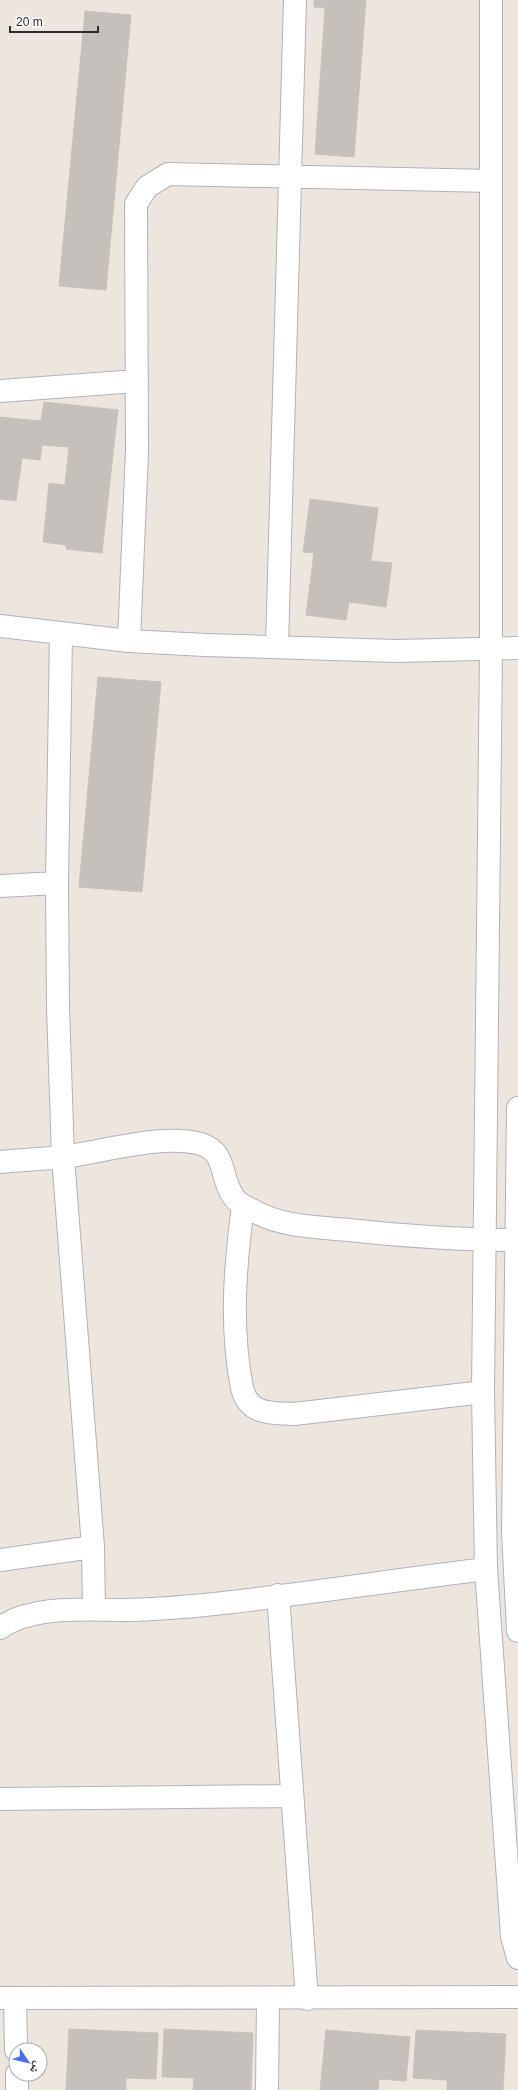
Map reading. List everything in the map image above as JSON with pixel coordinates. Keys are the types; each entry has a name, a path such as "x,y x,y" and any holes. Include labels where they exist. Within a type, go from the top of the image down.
{"street":[{"path":"277,648 295,0"},
{"path":"491,0 491,649 483,1240 483,1392 486,1569 512,1936 518,1958"},
{"path":"129,640 137,451 136,204 147,187 168,174 491,181"},
{"path":"0,391 137,381"},
{"path":"0,626 129,640 277,648 396,651 518,648"},
{"path":"62,633 57,882 58,1007 63,1157 93,1547 94,1609"},
{"path":"0,886 57,882"},
{"path":"518,1108 513,1532 518,1631"},
{"path":"0,1162 63,1157 147,1143 174,1141 201,1144 216,1153 223,1165 229,1189 236,1200 244,1206 272,1220 293,1224 394,1234 483,1240 516,1240"},
{"path":"244,1206 237,1256 234,1326 244,1397 256,1409 264,1412 294,1414 483,1392"},
{"path":"0,1560 93,1547"},
{"path":"0,1628 13,1619 27,1615 94,1609 124,1610 213,1604 486,1569"},
{"path":"278,1595 307,1998"},
{"path":"0,1799 292,1796"},
{"path":"15,2042 7,1998 518,1998"},
{"path":"266,2090 268,1999"}],"building":[{"path":"314,0 366,0 354,157 315,154 325,8 314,7"},
{"path":"85,11 131,15 106,290 59,286"},
{"path":"44,402 118,410 102,553 66,549 66,545 43,542 49,483 65,485 69,447 42,445 40,460 22,458 16,501 0,499 0,417 41,421"},
{"path":"310,499 378,508 371,561 392,563 386,607 349,602 346,620 306,615 314,553 303,552"},
{"path":"98,677 161,682 142,892 79,887"},
{"path":"69,2029 158,2033 156,2079 126,2078 126,2090 66,2090"},
{"path":"164,2029 253,2033 251,2090 193,2090 194,2078 162,2077"},
{"path":"326,2030 410,2037 406,2081 379,2079 378,2090 320,2090"},
{"path":"416,2030 506,2034 503,2090 447,2090 447,2080 413,2078"}]}
